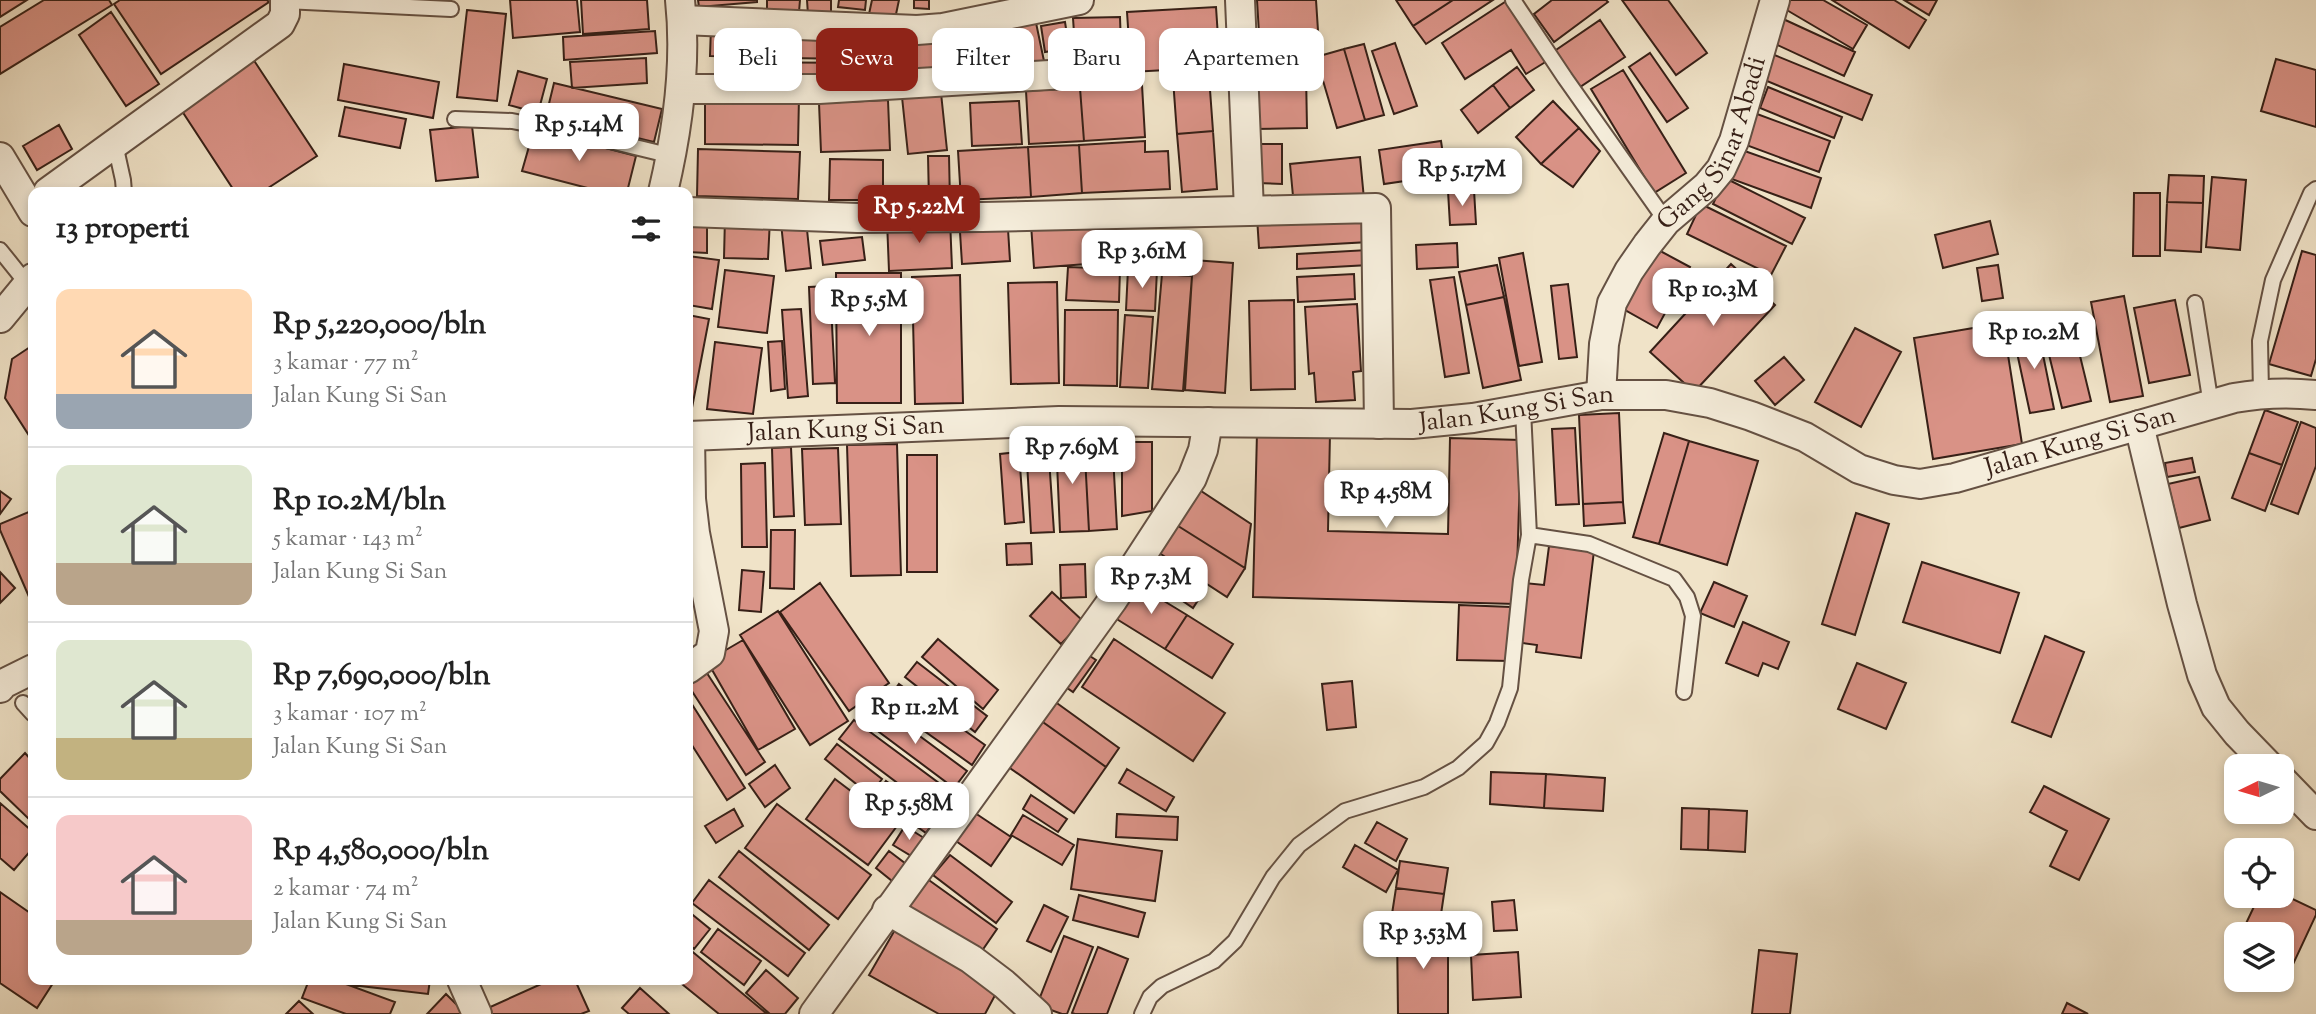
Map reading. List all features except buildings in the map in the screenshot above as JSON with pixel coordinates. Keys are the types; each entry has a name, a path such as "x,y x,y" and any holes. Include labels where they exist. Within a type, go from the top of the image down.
{"street":[{"path":"664,187 672,156 682,89 681,10 917,30 943,28 1079,0"},
{"path":"1240,0 1249,210"},
{"name":"Gang Sinar Abadi","path":"1601,395 1604,344 1612,303 1629,271 1666,222 1707,186 1721,169 1734,141 1775,0"},
{"path":"57,187 280,24 285,14 285,1"},
{"path":"682,89 819,89 1048,75"},
{"path":"0,158 28,193"},
{"path":"693,212 899,218 1376,208 1379,424"},
{"path":"0,318 28,285"},
{"name":"Jalan Kung Si San","path":"693,436 1059,421 1412,424 1523,410 1601,395 1666,395 1710,403 1805,437 1859,469 1894,480 1920,484 1955,478 2261,393 2316,395"},
{"path":"814,1014 1112,601 1192,478 1203,450 1208,422"},
{"path":"2139,425 2202,675 2216,707 2257,754"},
{"path":"693,516 714,631 710,653 693,665"},
{"path":"14,696 28,677"},
{"path":"2294,792 2316,815"},
{"path":"887,910 971,959 1037,1014"},
{"path":"464,985 477,1014"}],"lane":[{"path":"1513,0 1666,222"},
{"path":"285,1 451,9"},
{"path":"455,119 512,121 672,156"},
{"path":"115,144 124,187"},
{"path":"2261,393 2260,341 2273,280 2311,193 2316,189"},
{"path":"0,250 28,279"},
{"path":"2195,303 2211,405"},
{"path":"1142,1014 1150,997 1162,986 1214,961 1235,941 1273,877 1299,845 1345,811 1424,787 1458,768 1486,743 1510,688 1521,580 1529,535 1523,410"},
{"path":"1529,535 1590,544 1674,579 1687,597 1692,616 1684,692"}]}
